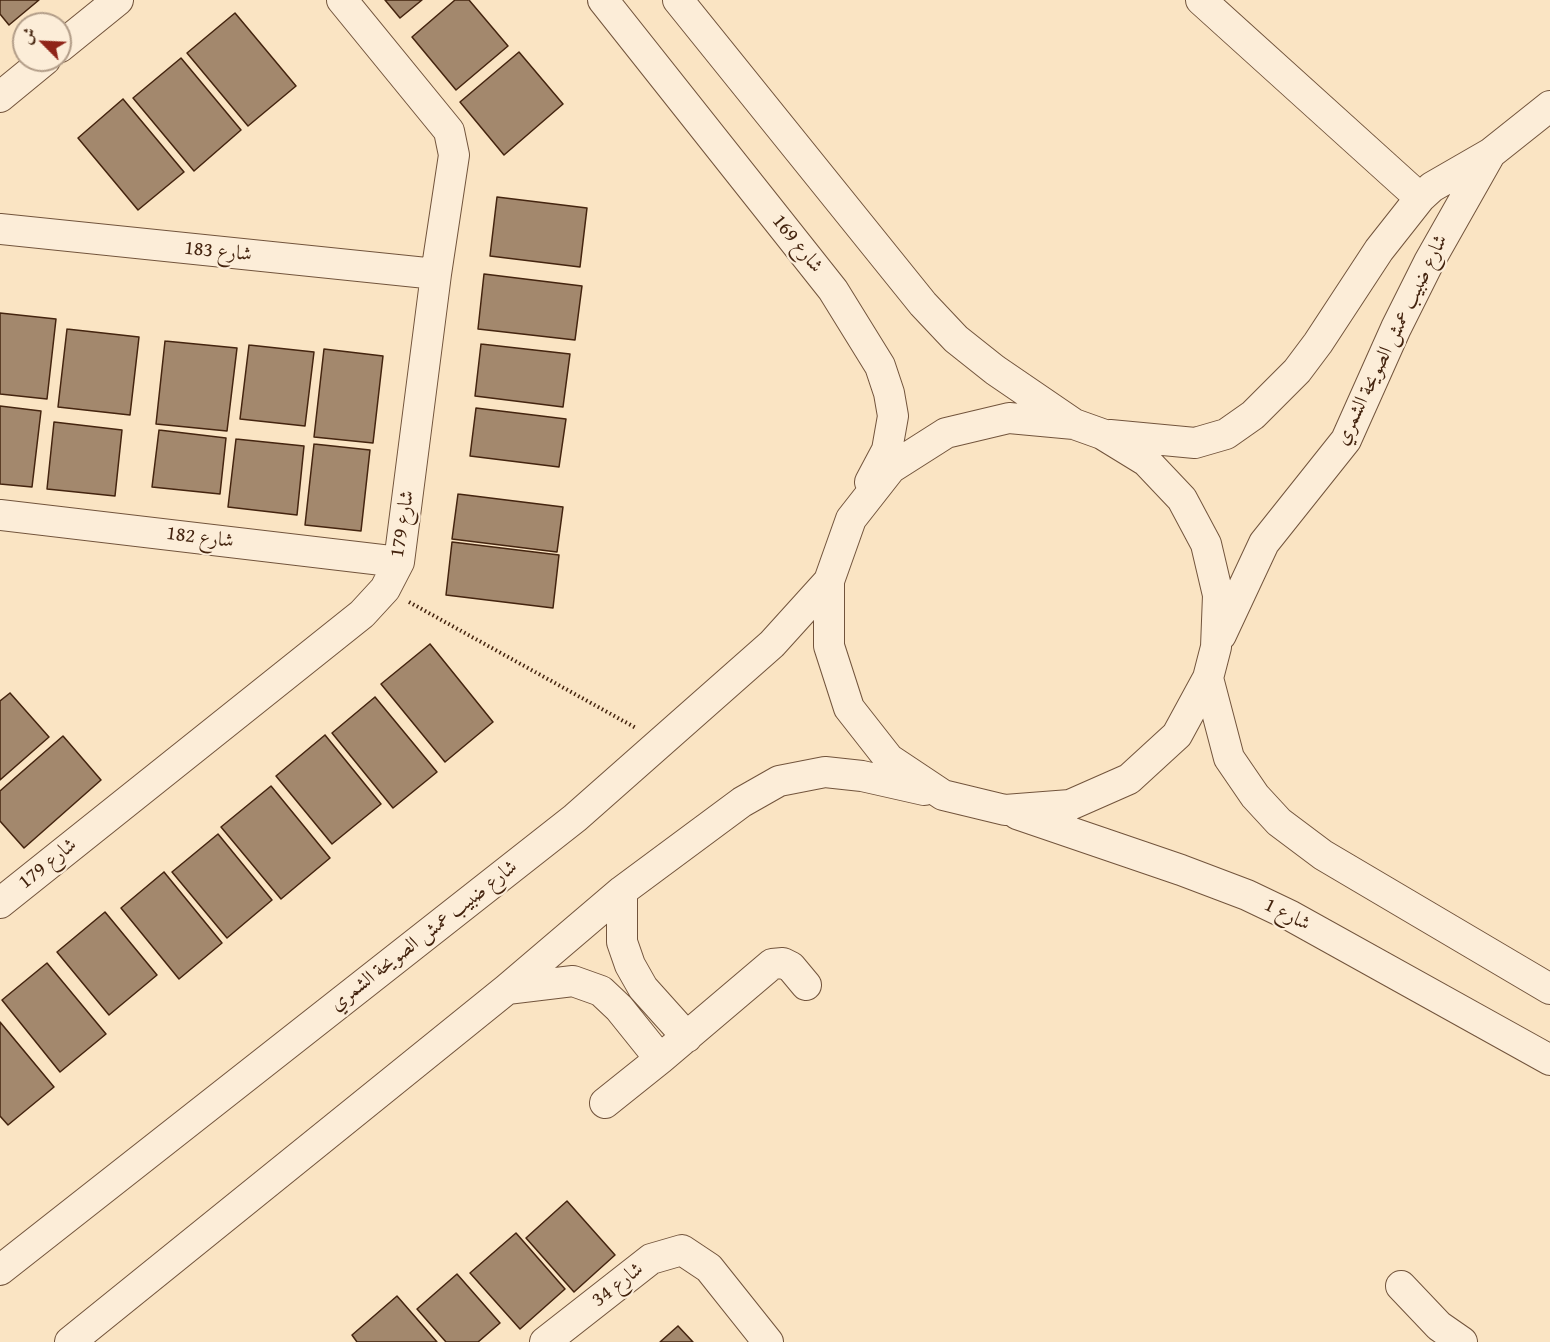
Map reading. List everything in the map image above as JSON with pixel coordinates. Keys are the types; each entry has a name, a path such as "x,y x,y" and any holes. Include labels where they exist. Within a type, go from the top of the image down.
{"street":[{"path":"72,37 118,0"},
{"name":"شارع 179","path":"2,896 362,614 385,589 399,562 436,274 454,155 449,131 342,0"},
{"name":"شارع 169","path":"603,0 834,290 880,366 889,393 893,416 887,450 851,519"},
{"path":"678,0 922,304 956,339 995,370 1074,424"},
{"path":"1200,0 1420,198"},
{"path":"0,97 30,72"},
{"name":"شارع ضبيب عمش الصويحة الشمري","path":"1102,434 1195,443 1226,434 1253,415 1297,371 1379,250 1420,198 1432,188 1491,153 1550,106"},
{"name":"شارع ضبيب عمش الصويحة الشمري","path":"1216,647 1264,543 1347,440 1396,328 1439,243 1491,153"},
{"name":"شارع 183","path":"0,229 436,274"},
{"path":"70,1342 507,989 622,891 742,802 779,781 825,772 862,776 1005,810 1070,805 1129,779 1177,735 1208,678 1216,647 1218,595 1206,544 1182,499 1146,461 1102,434 1074,424 1009,418 946,433 891,468 851,519 829,581 829,646 849,708 889,759 943,795"},
{"name":"شارع 182","path":"0,515 399,562"},
{"name":"شارع ضبيب عمش الصويحة الشمري","path":"0,1270 575,818 772,644 829,581"},
{"path":"1208,678 1229,758 1255,796 1279,822 1323,855 1550,988"},
{"name":"شارع 1","path":"1005,810 1247,895 1291,916 1550,1060"},
{"path":"622,891 622,942 630,965 643,988 687,1037"},
{"path":"605,1103 772,964 783,963 791,967 806,985"},
{"path":"507,989 573,981 601,991 619,1008 660,1059"},
{"name":"شارع 34","path":"545,1342 651,1259 682,1250 709,1268 768,1342"},
{"path":"1401,1286 1439,1326 1462,1342"}],"path":[{"path":"385,589 661,742"}],"building":[{"path":"0,0 39,0 25,12 12,12 12,22 9,25 0,14"},
{"path":"385,0 422,0 400,18"},
{"path":"455,0 469,0 508,46 456,90 412,37"},
{"path":"235,13 296,86 248,126 187,53"},
{"path":"519,52 563,104 504,155 460,102"},
{"path":"181,58 241,130 194,171 133,98"},
{"path":"123,99 184,172 138,210 78,138"},
{"path":"497,197 587,208 580,267 490,256"},
{"path":"484,274 582,286 575,340 478,329"},
{"path":"0,313 56,319 47,399 0,394"},
{"path":"67,329 139,337 130,415 58,407"},
{"path":"165,341 237,348 227,431 156,424"},
{"path":"481,344 570,354 563,407 475,396"},
{"path":"249,345 314,352 305,426 240,419"},
{"path":"324,349 383,356 373,443 314,437"},
{"path":"0,406 41,411 32,487 0,484"},
{"path":"476,408 566,419 559,467 470,456"},
{"path":"54,422 122,430 115,496 47,489"},
{"path":"159,430 226,438 220,494 152,487"},
{"path":"236,439 304,446 297,515 228,507"},
{"path":"314,444 370,450 361,531 305,525"},
{"path":"458,494 563,507 557,552 452,539"},
{"path":"452,542 559,555 553,608 446,595"},
{"path":"430,644 493,722 445,762 381,684"},
{"path":"10,693 49,737 0,780 0,701"},
{"path":"375,697 437,772 393,808 332,733"},
{"path":"325,735 381,804 332,844 276,776"},
{"path":"63,736 101,780 24,848 0,821 0,791"},
{"path":"271,786 330,858 281,899 221,827"},
{"path":"218,834 272,900 227,938 172,872"},
{"path":"164,872 222,943 179,979 121,908"},
{"path":"105,912 157,975 109,1015 57,952"},
{"path":"47,963 106,1034 60,1072 2,1000"},
{"path":"0,1022 54,1087 8,1125 0,1116"},
{"path":"567,1201 615,1255 574,1292 526,1238"},
{"path":"516,1233 565,1289 520,1329 470,1273"},
{"path":"457,1274 500,1323 478,1342 446,1342 417,1309"},
{"path":"397,1296 437,1342 357,1342 352,1335"},
{"path":"678,1326 693,1342 660,1342"}]}
